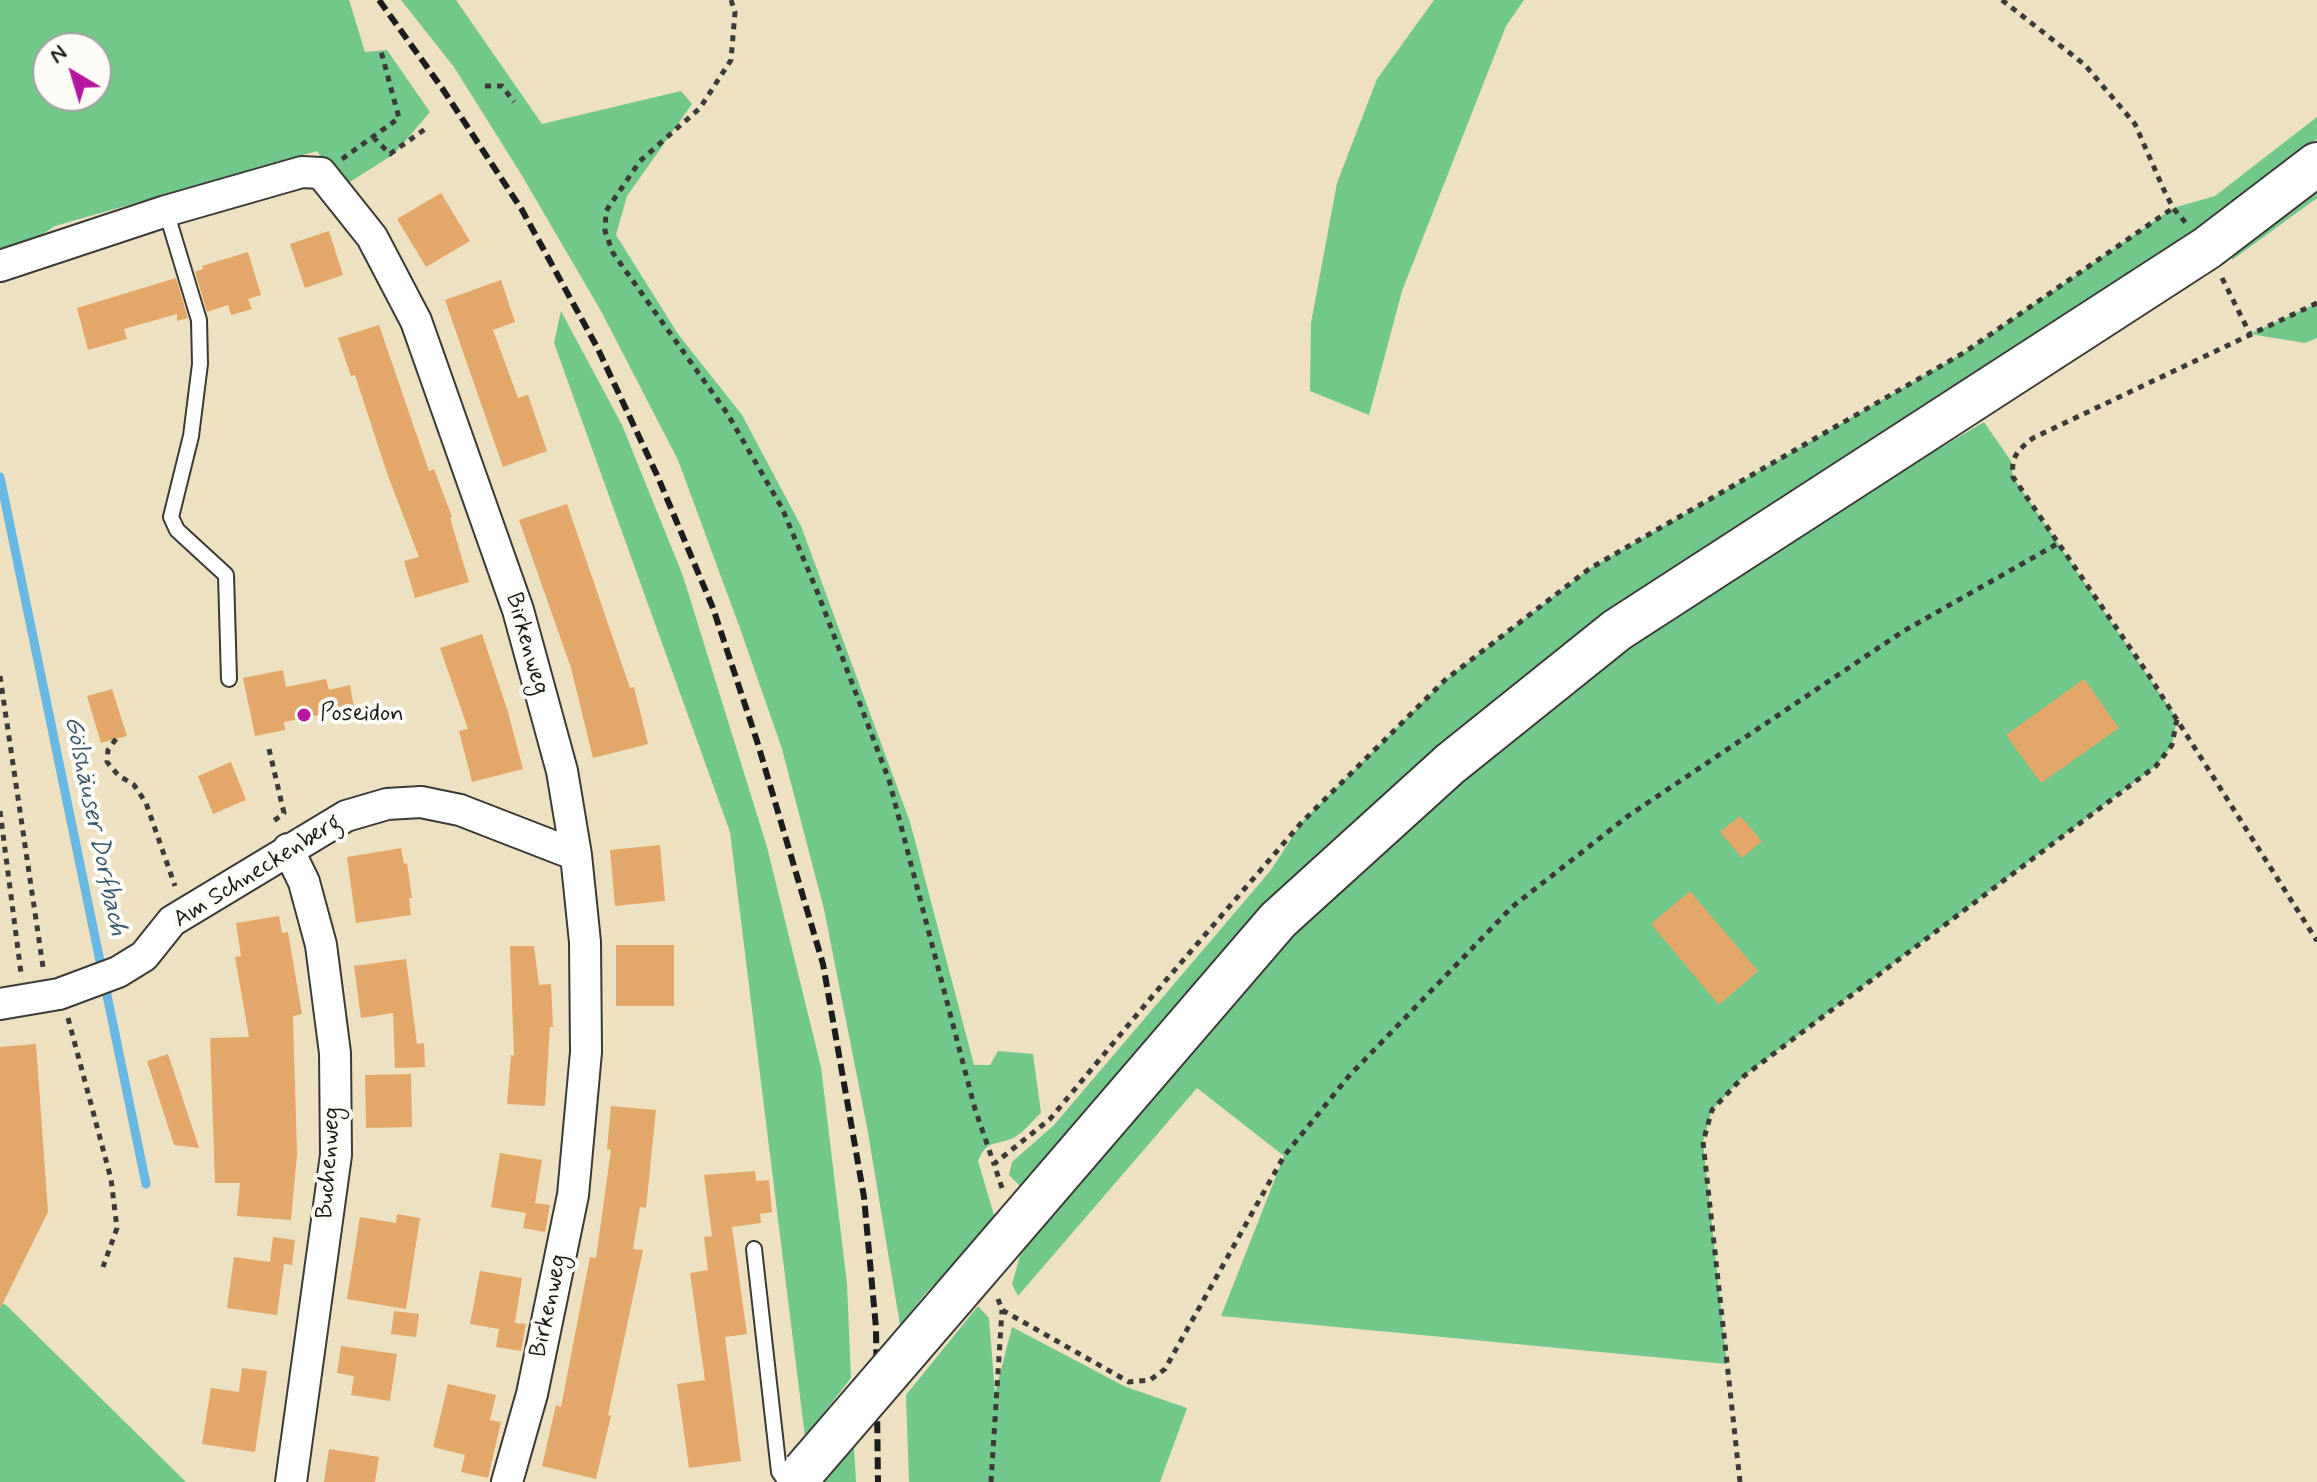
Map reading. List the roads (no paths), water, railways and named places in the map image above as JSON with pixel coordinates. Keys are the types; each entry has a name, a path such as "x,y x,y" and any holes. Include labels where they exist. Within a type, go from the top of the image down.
{"main road":[{"path":"795,1478 966,1285 1278,920 1450,764 1617,630 2207,248 2317,164"}],"street":[{"name":"Birkenweg","path":"166,211 302,172 321,173 372,237 416,321 518,610 562,771 576,855 585,942 586,1052 573,1195 532,1394 507,1482"},
{"path":"0,266 166,211"},
{"name":"Am Schneckenberg","path":"42,996 118,972 144,956 172,921 346,816 387,804 421,802 460,810 576,855"},
{"name":"Buchenweg","path":"288,849 304,882 321,945 335,1053 336,1155 291,1482"}],"lane":[{"path":"166,211 199,320 200,349 191,436 171,517 177,530 226,575 229,679"},
{"path":"754,1249 779,1472 795,1478"}],"waterway":[{"name":"Gölshäuser Dorfbach","path":"0,477 146,1184"}],"railway":[{"path":"379,0 442,88 522,210 597,347 657,475 713,608 757,741 823,964 864,1197 876,1328 878,1482"}],"place":[{"name":"Poseidon","path":"304,715"}]}
